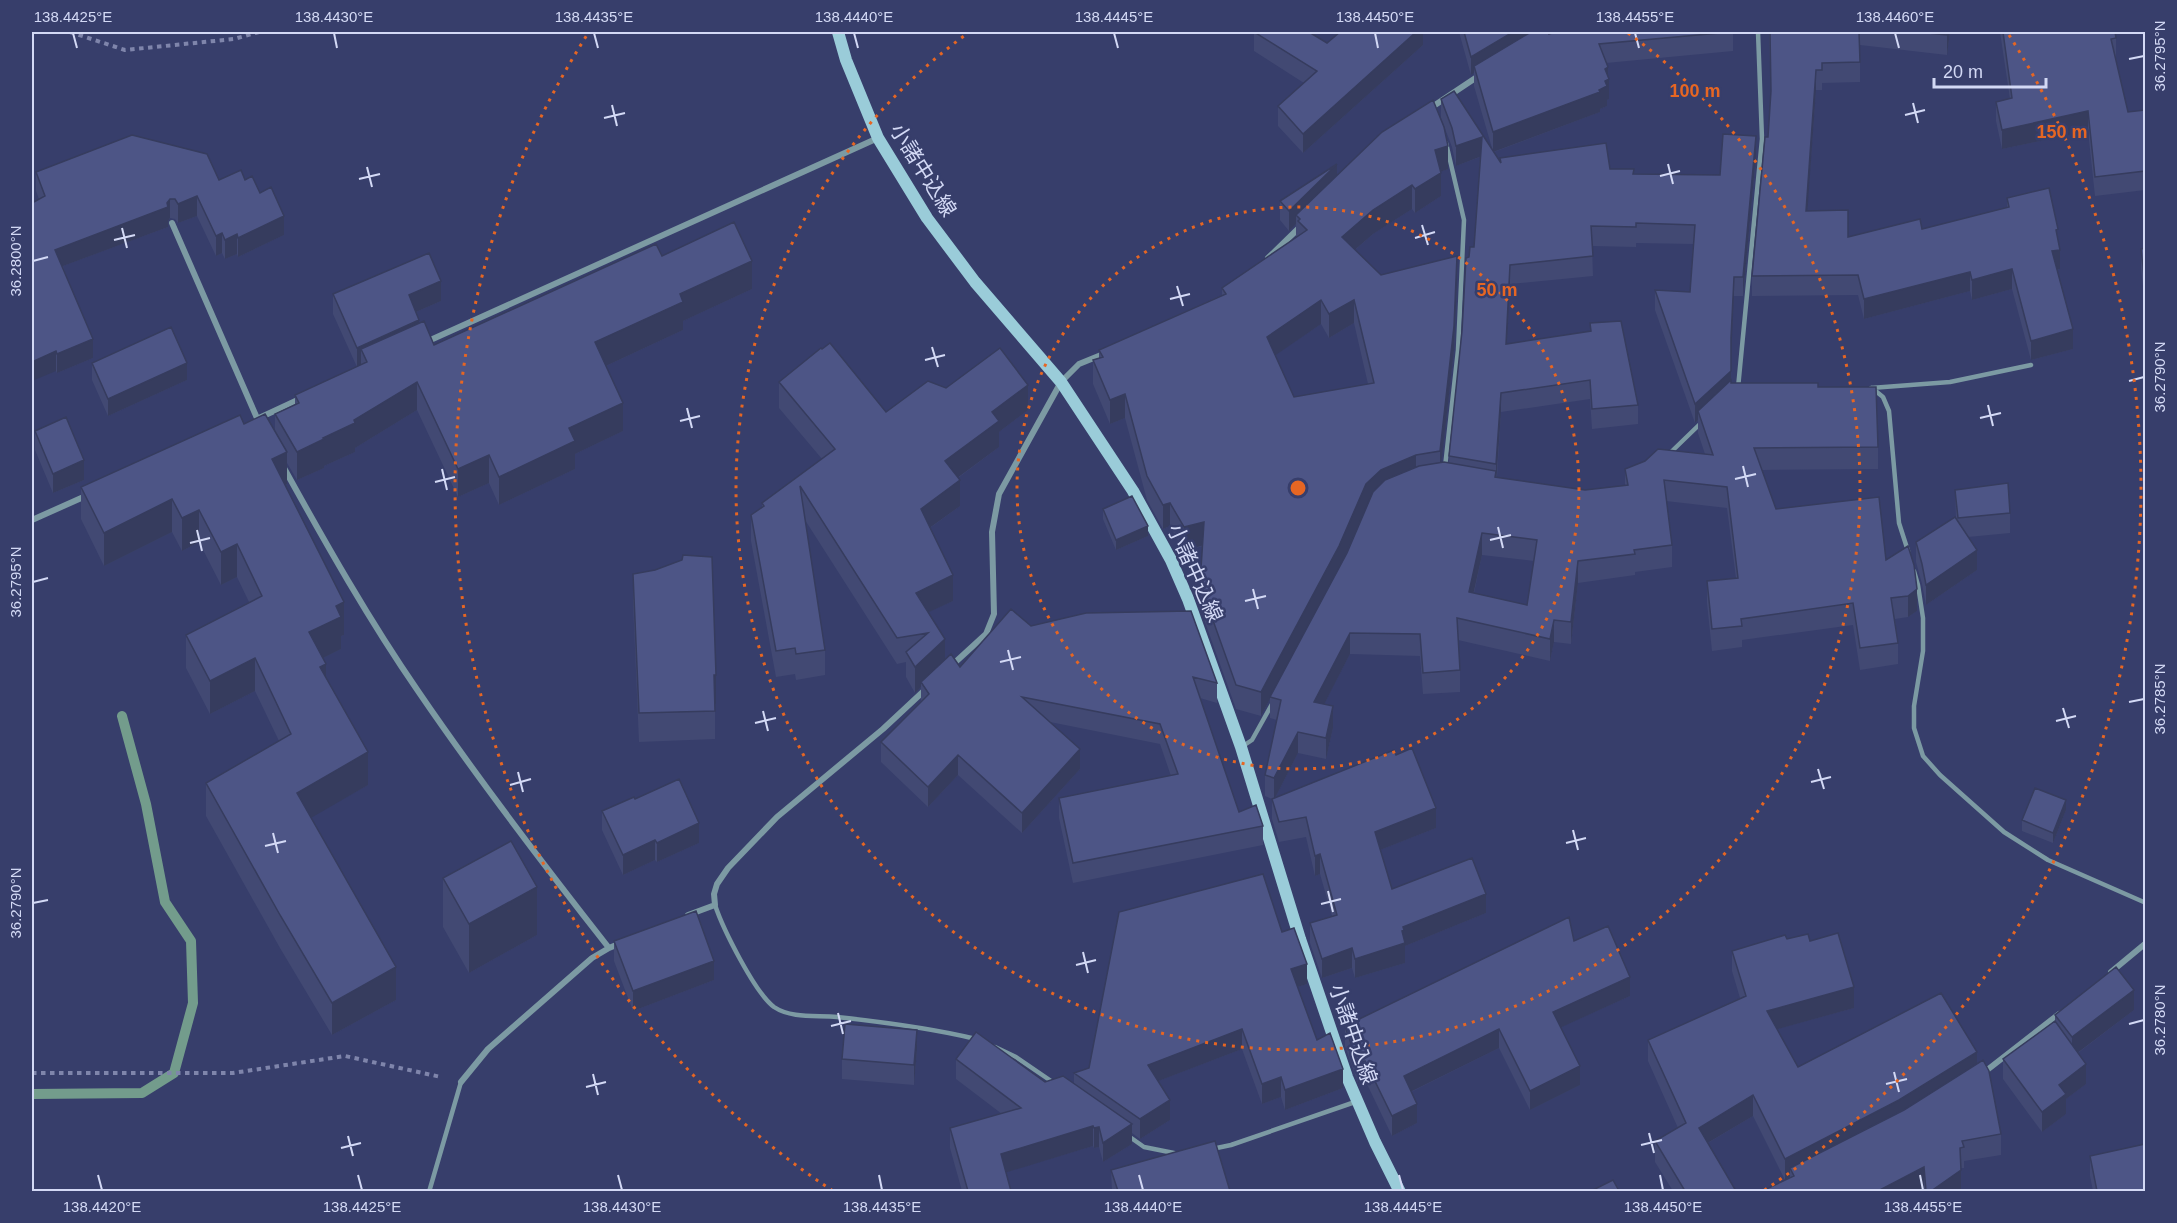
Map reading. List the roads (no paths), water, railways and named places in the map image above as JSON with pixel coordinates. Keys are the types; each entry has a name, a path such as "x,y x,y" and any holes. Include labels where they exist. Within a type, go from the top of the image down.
{"main road":[{"name":"小諸中込線","path":"838,32 846,60 878,138 927,218 975,282 1061,382 1133,491 1172,561 1241,747 1300,939 1356,1101 1400,1191"}],"street":[{"path":"1423,114 1484,73"},
{"path":"420,345 878,138"},
{"path":"1262,264 1312,216"},
{"path":"172,223 262,429"},
{"path":"943,674 986,634 994,614 992,532 999,494 1061,382 1079,364 1116,349"},
{"path":"245,424 310,394"},
{"path":"279,460 344,575 417,691 546,868 609,948"},
{"path":"32,520 96,491"},
{"path":"678,919 715,905 714,894 717,884 728,868 777,817 884,729 935,682"},
{"path":"461,1082 488,1049 592,958 629,939"},
{"path":"2102,980 2145,943"},
{"path":"1974,1080 2066,1009"}],"lane":[{"path":"1733,395 1738,392 1762,139 1758,32"},
{"path":"1432,106 1436,117"},
{"path":"1444,138 1464,220 1458,350 1444,479"},
{"path":"1861,388 1950,382 2031,365"},
{"path":"1872,388 1883,397 1888,411 1899,523 1908,554"},
{"path":"1664,459 1704,421"},
{"path":"1912,564 1923,618 1923,651 1914,706 1914,728 1923,756 1940,775 2004,832 2048,860 2145,903"},
{"path":"1241,747 1252,740 1278,693"},
{"path":"715,905 723,929 761,993 774,1007 791,1014 860,1020 954,1034 985,1042 1016,1057 1062,1089"},
{"path":"429,1191 461,1082"},
{"path":"1209,1150 1231,1145 1356,1101"},
{"path":"1126,1134 1144,1146 1180,1153"}],"waterway":[{"path":"32,1094 142,1093 174,1073 193,1003 191,941 165,902 146,804 122,716"}]}
